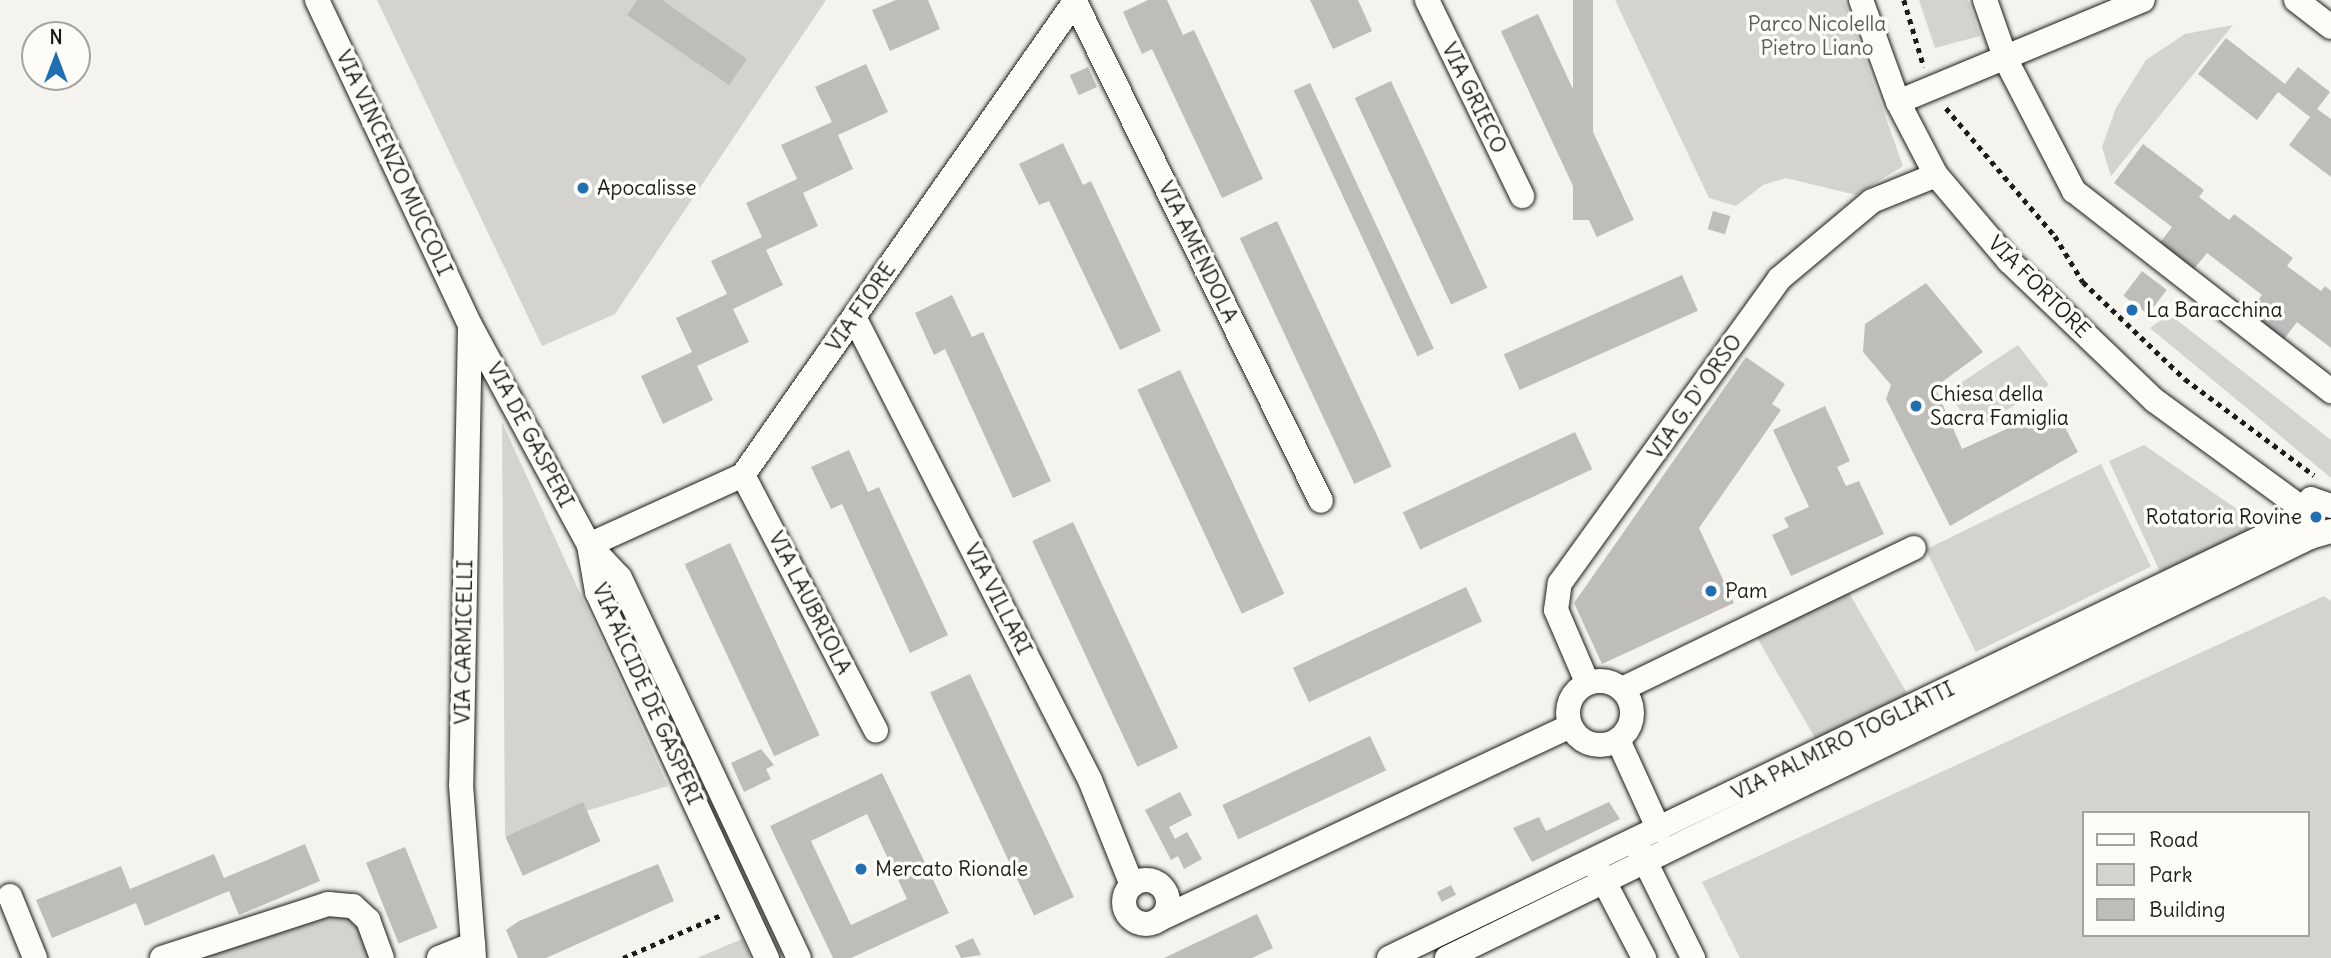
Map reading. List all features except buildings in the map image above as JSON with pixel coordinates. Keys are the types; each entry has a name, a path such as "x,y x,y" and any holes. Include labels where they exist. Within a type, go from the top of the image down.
{"street":[{"name":"VIA VINCENZO MUCCOLI","path":"317,0 470,325"},
{"name":"VIA GRIECO","path":"1427,0 1522,196"},
{"name":"VIA FORTORE","path":"1861,0 1898,102 1936,175 2009,261 2154,400 2316,528"},
{"path":"1985,0 2006,60 2074,191 2331,391"},
{"path":"1898,102 2006,60 2143,0"},
{"path":"2296,0 2331,27"},
{"name":"VIA FIORE","path":"743,475 1075,1"},
{"name":"VIA AMENDOLA","path":"1075,1 1321,501"},
{"name":"VIA G. D' ORSO","path":"1587,682 1556,610 1560,583 1779,279 1872,201 1936,175"},
{"name":"VIA VILLARI","path":"854,317 1090,780 1132,885 1124,898 1129,916 1139,923 1158,920 1570,726"},
{"name":"VIA DE GASPERI","path":"470,325 589,545"},
{"name":"VIA CARMICELLI","path":"470,325 461,785 473,951"},
{"path":"589,545 743,475"},
{"name":"VIA LAUBRIOLA","path":"743,475 877,731"},
{"path":"2316,528 2318,499 2331,506"},
{"name":"VIA PALMIRO TOGLIATTI","path":"1640,852 1659,830 2316,528"},
{"name":"VIA PALMIRO TOGLIATTI","path":"1394,957 1640,852 2316,528"},
{"name":"VIA ALCIDE DE GASPERI","path":"589,545 597,592 767,958"},
{"name":"VIA ALCIDE DE GASPERI","path":"589,545 620,578 799,958"},
{"path":"1622,689 1914,548"},
{"path":"1587,682 1614,682 1622,689 1633,710 1626,733 1618,740 1595,745 1570,726 1570,699 1587,682"},
{"path":"1618,740 1659,830"},
{"path":"1640,852 1693,958"},
{"path":"1599,871 1644,958"},
{"name":"VIA PALMIRO TOGLIATTI","path":"1447,958 1599,871"},
{"path":"10,896 34,958"},
{"path":"162,958 328,904 353,906 368,920 382,958"},
{"path":"439,958 473,951"}],"path":[{"path":"1904,0 1931,87 2055,236 2083,282 2185,379 2320,481"},
{"path":"623,958 743,905"}],"green space":[{"name":"Apocalisse","path":"377,0 826,0 615,314 542,346"},
{"name":"Parco Nicolella Pietro Liano","path":"1615,0 1844,0 1903,166 1856,195 1786,178 1763,185 1736,206 1709,198"},
{"path":"1919,0 1968,0 1980,36 1935,48"},
{"path":"2233,25 2111,176 2102,147 2116,108 2146,60 2185,34"},
{"path":"2169,314 2331,440 2331,478 2150,328"},
{"path":"2018,345 2049,385 1974,429 1947,392"},
{"path":"502,422 668,786 505,836"},
{"path":"2144,445 2263,527 2160,572 2109,461"},
{"path":"2101,464 2151,566 1976,652 1926,549"},
{"path":"1845,586 1910,699 1822,750 1757,637"},
{"path":"2324,596 2331,601 2331,958 1740,958 1702,882"},
{"path":"353,906 382,958 162,958"},
{"path":"742,939 751,958 697,958"}],"place":[{"name":"Apocalisse","path":"583,188"},
{"name":"La Baracchina","path":"2132,310"},
{"name":"Chiesa della Sacra Famiglia","path":"1916,406"},
{"name":"Rotatoria Rovine","path":"2316,517"},
{"name":"Pam","path":"1711,591"},
{"name":"Mercato Rionale","path":"861,869"}]}
